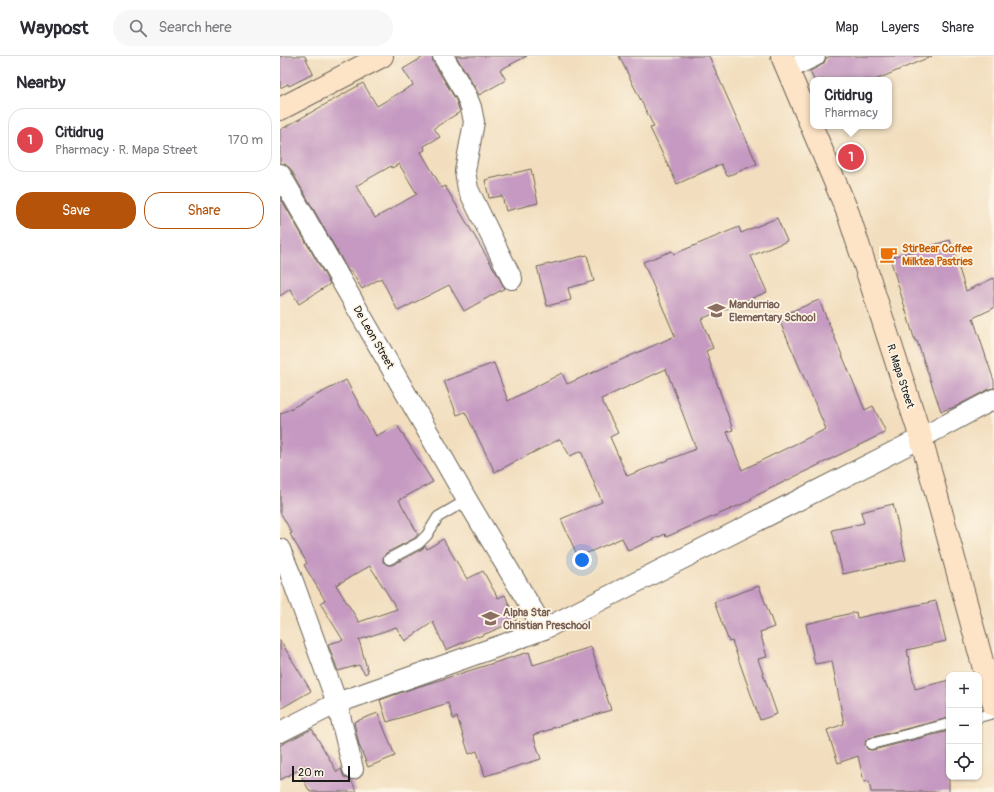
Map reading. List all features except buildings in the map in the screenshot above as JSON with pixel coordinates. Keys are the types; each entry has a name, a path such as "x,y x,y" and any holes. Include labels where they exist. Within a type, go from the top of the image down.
{"main road":[{"path":"280,109 382,56"},
{"name":"R. Mapa Street","path":"785,62 810,122"},
{"name":"R. Mapa Street","path":"813,129 848,213 921,438 994,703"}],"street":[{"path":"443,56 466,95 471,107 474,122 465,171 468,189 512,279"},
{"path":"785,62 815,56"},
{"name":"De Leon Street","path":"280,174 467,500 544,629"},
{"path":"280,732 337,703 544,629 921,438 994,399"},
{"path":"280,549 285,576 337,703 353,769"}],"lane":[{"path":"389,560 419,543 427,535 438,517 467,500"},
{"path":"982,714 994,703"},
{"path":"871,744 946,725"}],"place":[{"name":"Citidrug","path":"851,157"},
{"name":"StirBear Coffee Milktea Pastries","path":"889,254"},
{"name":"Mandurriao Elementary School","path":"716,310"},
{"name":"Alpha Star Christian Preschool","path":"490,618"}]}
